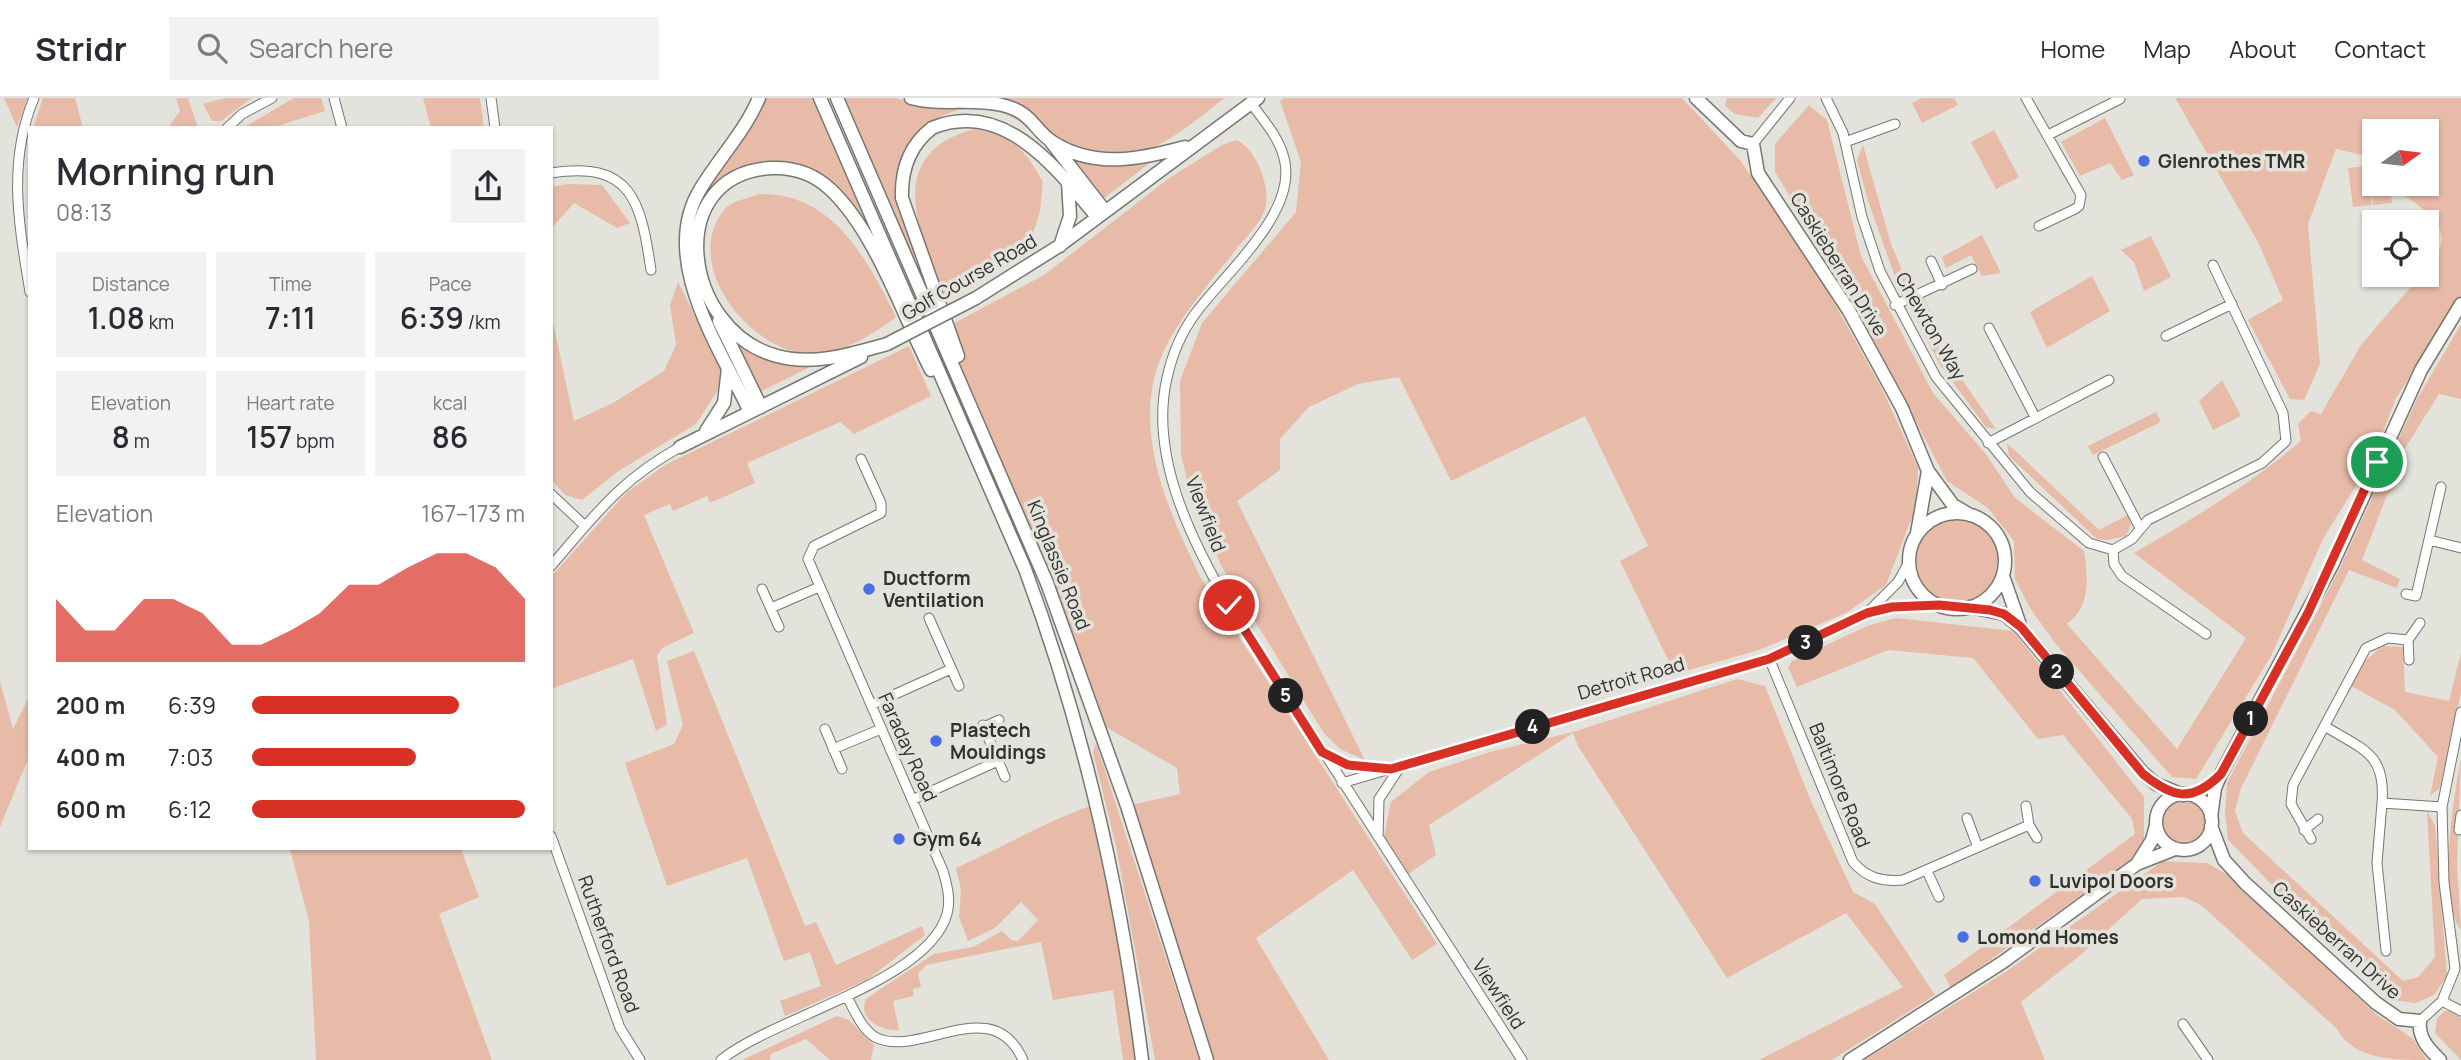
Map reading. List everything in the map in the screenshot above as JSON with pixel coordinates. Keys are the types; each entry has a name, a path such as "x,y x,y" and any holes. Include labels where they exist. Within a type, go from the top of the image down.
{"main road":[{"path":"756,409 728,366 693,290 687,265 686,236 692,207 701,187 746,124 759,98"},
{"name":"Kinglassie Road","path":"820,98 980,463 1051,640 1084,748 1118,906 1143,1060"},
{"name":"Kinglassie Road","path":"837,98 1047,583 1107,747 1208,1060"},
{"path":"911,98 936,103 1004,105 1027,116 1052,142 1101,214"},
{"path":"1696,98 1741,141 1753,144"},
{"name":"Golf Course Road","path":"680,447 975,298 1059,246 1254,101"},
{"path":"997,466 904,210 903,172 914,148 932,128 955,116 982,113 1017,123 1034,137 1068,181 1101,214"},
{"path":"1052,142 1091,158 1122,161 1194,145"},
{"name":"Caskieberran Drive","path":"1753,144 1758,173 1849,311 1902,408 1928,471 1953,505 1970,515"},
{"path":"756,409 702,283 697,253 701,222 712,198 735,178 764,169 795,170 830,189 859,226 980,463"},
{"path":"1059,246 1070,216 1068,181"},
{"path":"1850,1060 2003,962 2137,864 2203,843 2211,821 2221,774 2332,565 2421,370 2461,304"},
{"path":"713,309 740,337 779,357 820,360 887,344"},
{"path":"704,435 724,403 728,366"},
{"name":"Caskieberran Drive","path":"1916,536 1926,497 1928,471"},
{"path":"2021,627 2003,576 2004,551 1992,528 1970,515 1958,513 1934,519 1916,536 1909,562 1918,588 1939,605 1954,609 1970,607 2004,614 2021,627 2143,774 2156,799 2160,837 2178,849"},
{"path":"1970,607 1990,596 2003,576"},
{"path":"2143,774 2156,784 2201,801 2211,821"},
{"path":"2137,864 2152,840 2157,818 2170,798 2201,790 2221,774"},
{"name":"Caskieberran Drive","path":"2211,821 2218,851 2264,902 2376,1003 2399,1019 2420,1021"},
{"name":"Caskieberran Drive","path":"2178,849 2207,855 2233,869"},
{"path":"2420,1021 2419,1032 2440,1060"}],"street":[{"path":"28,280 17,213 16,169 24,128 34,98"},
{"path":"229,126 242,114 272,98"},
{"path":"334,98 341,126"},
{"path":"491,98 495,126"},
{"path":"1753,144 1790,98"},
{"name":"Chewton Way","path":"1826,98 1832,104 1845,142 1862,217 1895,305 1936,377 2030,492 2090,543 2113,550"},
{"path":"2026,98 2081,195 2079,206 2075,209 2039,226"},
{"path":"2048,135 2120,99"},
{"name":"Viewfield","path":"1254,101 1280,146 1286,165 1285,184 1270,220 1184,332 1166,381 1165,438 1173,479 1209,570 1378,840 1522,1060"},
{"path":"1845,142 1895,124"},
{"path":"553,173 580,168 605,172 626,190 641,212 651,271"},
{"path":"1931,261 1942,285"},
{"path":"2206,634 2122,576 2114,564 2113,550 2132,539 2148,520 2262,463 2286,441 2284,413 2213,265"},
{"path":"1895,305 1972,269"},
{"path":"2166,336 2232,304"},
{"path":"1989,328 2035,417"},
{"path":"1989,443 2109,380"},
{"path":"553,564 633,475 680,447"},
{"path":"2103,457 2140,528"},
{"name":"Faraday Road","path":"721,1060 750,1040 847,997 884,976 920,951 937,933 947,915 946,879 808,559 811,549 881,513 881,503 861,459"},
{"path":"2406,594 2416,596 2441,487"},
{"path":"553,496 585,526"},
{"path":"2430,540 2461,548"},
{"name":"Detroit Road","path":"1867,613 1898,582 1909,562"},
{"path":"771,608 820,587"},
{"path":"762,589 779,627"},
{"name":"Detroit Road","path":"1342,783 1769,659 1867,613 1892,607 1939,605"},
{"path":"929,618 959,686"},
{"path":"2409,660 2408,640 2420,623"},
{"path":"2311,839 2294,814 2291,791 2366,648 2388,638 2408,640"},
{"name":"Baltimore Road","path":"1769,659 1853,862 1872,877 1886,882 1927,871 1977,845 2029,825"},
{"path":"871,705 951,669"},
{"path":"2420,1021 2442,1001 2455,969 2457,938 2444,882 2442,807 2461,712"},
{"path":"999,720 983,726 1005,777"},
{"path":"2326,727 2377,761 2384,781 2378,863 2386,951"},
{"path":"825,729 842,769"},
{"path":"833,749 881,729"},
{"name":"Detroit Road","path":"1322,752 1348,765 1391,769"},
{"path":"912,800 998,761"},
{"path":"1378,840 1379,799 1401,766"},
{"path":"2382,803 2442,807"},
{"path":"2026,806 2029,825 2037,838"},
{"path":"2459,830 2461,816"},
{"path":"1967,818 1977,845"},
{"path":"2304,830 2318,818"},
{"name":"Rutherford Road","path":"553,842 620,1028 639,1060"},
{"path":"1927,871 1939,897"},
{"path":"847,997 867,1030 883,1042 906,1044 989,1030 1007,1037 1023,1060"},
{"path":"2442,1001 2461,1011"},
{"path":"2183,1024 2207,1060"}],"shaded area":[{"path":"4,98 28,98 17,127"},
{"path":"43,98 75,98 82,126 34,126"},
{"path":"176,98 188,98 197,126 169,126 180,111"},
{"path":"225,98 252,98 221,121 212,121 203,104"},
{"path":"294,98 321,98 325,111 277,126 246,126"},
{"path":"423,98 480,98 484,126 430,126"},
{"path":"764,98 813,98 879,248 875,250 856,214 837,190 806,170 782,164 759,165 737,173 719,186 704,205 695,228 692,255 694,272 706,307 750,393 748,394 700,299 693,274 689,249 691,223 700,198 715,172 750,124"},
{"path":"841,98 895,98 922,105 999,109 1020,118 1035,130 1049,148 1028,128 1012,117 994,110 963,109 948,113 934,122 919,138 899,170 917,257 912,259"},
{"path":"998,98 1225,98 1156,146 1118,159 1097,159 1077,153 1056,141"},
{"path":"1284,98 1682,98 1740,160 1819,276 1881,387 1918,467 1916,507 1886,585 1846,613 1759,650 1675,674 1620,561 1648,546 1585,416 1451,481 1399,377 1358,384 1309,407 1280,439 1280,470 1237,501 1365,760 1340,749 1323,732 1222,567 1192,502 1181,454 1180,381 1202,323 1296,212 1301,162 1280,101"},
{"path":"1727,98 1776,98 1758,118 1735,114 1725,106"},
{"path":"1922,98 1954,98 1958,105 1922,123 1912,103"},
{"path":"2175,98 2461,98 2461,298 2396,398 2373,458 2323,539 2271,656 2196,779 2172,777 2055,643 2030,608 2015,579 2014,541 1988,508 1947,481 1848,292 1775,172 1775,144 1809,105 1827,120 1861,256 1933,393 1986,454 2015,498 2084,551 2087,581 2084,600 2075,617 2067,624 2177,749 2246,638 2134,553 2220,501 2301,441 2298,424 2311,411 2321,414 2361,345 2411,287 2439,287 2439,210 2424,210 2404,196 2440,196 2440,119 2362,119 2362,155 2336,149 2308,224 2320,364 2304,400 2290,399 2248,320 2283,300 2258,242"},
{"path":"2105,118 2134,175 2122,180 2110,163 2080,176 2061,142"},
{"path":"974,129 999,135 1016,145 1030,160 1043,182 1040,211 1028,250 945,294 925,246 918,221 915,198 918,176 927,157 946,141"},
{"path":"1994,130 2019,177 1996,189 1971,142"},
{"path":"1236,140 1250,151 1256,160 1264,181 1267,201 1263,215 1256,225 1187,312 1158,365 1150,409 1151,434 1161,484 1179,532 1201,578 1437,944 1412,960 1353,870 1256,938 1329,1060 1207,1060 1127,806 1180,794 1177,768 1097,722 997,466 947,327 1044,275 1168,179 1222,145"},
{"path":"1863,145 1891,244 1910,289 1897,282 1868,201 1857,160"},
{"path":"1069,157 1113,166 1151,162 1103,199"},
{"path":"2362,167 2362,196 2371,196 2372,205 2353,207 2348,168"},
{"path":"568,184 602,185 630,223 617,228 574,203 553,227 553,187"},
{"path":"759,194 785,196 808,204 827,217 859,252 896,317 875,332 841,349 816,353 803,353 781,347 760,335 741,318 726,298 715,276 710,252 713,230 728,206"},
{"path":"2372,196 2391,196 2392,203 2373,205"},
{"path":"1982,235 2001,273 1982,276 1971,255 1946,268 1942,257"},
{"path":"2151,236 2171,277 2144,291 2134,262 2121,250"},
{"path":"2092,276 2110,311 2047,348 2030,312"},
{"path":"678,282 721,368 718,390 696,424 617,472 582,500 565,495 553,481 553,322 574,421 613,403 664,371 676,345 670,305"},
{"path":"1923,297 1940,330 1939,346 1996,429 1986,427 1940,365 1912,312"},
{"path":"2461,324 2461,399 2439,394 2397,461 2390,458 2416,401"},
{"path":"734,339 814,365 760,392"},
{"path":"909,346 931,396 854,434 840,422 747,463 755,483 710,503 707,496 673,511 670,504 644,515 694,633 662,648 657,656 667,725 656,731 633,659 553,688 553,575 626,493 665,465"},
{"path":"2222,380 2241,416 2213,430 2199,401"},
{"path":"2156,412 2161,422 2093,455 2088,446"},
{"path":"2007,443 2099,530 2128,515 2131,524 2126,536 2108,540 2097,539 2009,456"},
{"path":"2386,467 2406,476 2387,495 2362,560 2400,579 2397,588 2349,570 2241,788 2235,811 2243,833 2403,981 2418,977 2435,957 2427,811 2435,825 2447,976 2434,995 2416,1003 2393,1000 2331,945 2228,840 2225,813 2227,783 2339,570"},
{"path":"1957,520 1973,523 1986,532 1995,545 1998,561 1995,577 1986,590 1973,599 1957,602 1941,599 1928,590 1919,577 1916,561 1919,545 1928,532 1941,523"},
{"path":"1896,618 2013,631 2144,797 2144,841 2132,859 1951,988 1944,975 2135,834 2132,819 2063,735 2038,739 1973,658 1888,650 1797,687 1788,667 1792,661 1867,626"},
{"path":"2382,646 2403,647 2405,692 2449,701 2461,653 2461,693 2440,788 2430,796 2438,757 2395,710 2351,686 2361,665"},
{"path":"694,651 805,926 816,922 836,965 922,926 925,935 867,980 785,1016 780,1001 821,986 810,952 784,961 747,858 667,886 625,763 674,744 683,725 667,661"},
{"path":"1737,679 1765,686 1811,801 1853,892 1875,904 1935,995 1832,1060 1759,1060 1903,987 1846,913 1727,978 1578,746 1573,733 1429,825 1436,855 1408,874 1384,836 1391,802 1429,772 1490,752 1573,732"},
{"path":"0,681 13,729 28,699 28,759 0,827"},
{"path":"1096,743 1199,1060 1155,1060 1116,846 1093,752"},
{"path":"2461,759 2457,864 2461,930 2454,916 2450,896 2449,848"},
{"path":"2184,802 2199,808 2205,823 2199,838 2184,844 2169,838 2163,823 2169,808"},
{"path":"1090,806 1118,940 1136,1060 1123,1060 1113,990 1053,1000 1041,942 926,965 918,974 921,987 913,989 914,996 893,1001 899,1030 885,1029 867,1017 864,1005 867,998 934,954 973,947 1002,931 1011,940 1018,941 1038,920 1021,902 995,928 968,941 959,917 961,889 956,868"},
{"path":"290,850 461,850 479,897 439,914 492,1060 316,1060 309,921"},
{"path":"2163,861 2207,863 2228,875 2377,1015 2412,1038 2427,1060 2376,1056 2354,1047 2201,905 2184,897 2142,899 2078,957 2021,1002 2045,1060 1865,1060 2007,971"},
{"path":"2444,1011 2456,1011 2461,1018 2461,1060 2435,1033 2437,1019"},
{"path":"837,1016 849,1020 874,1045 871,1060 830,1060 806,1039 771,1054 770,1060 742,1060"}],"place":[{"name":"Glenrothes TMR","path":"2144,161"},
{"name":"Ductform Ventilation","path":"869,589"},
{"name":"Plastech Mouldings","path":"936,741"},
{"name":"Gym 64","path":"899,839"},
{"name":"Luvipol Doors","path":"2035,881"},
{"name":"Lomond Homes","path":"1963,937"}],"route":[{"path":"1229,605 1322,752 1348,765 1391,769 1769,659 1867,613 1892,607 1939,605 1954,609 1970,607 1990,610 2004,614 2021,627 2143,774 2169,791 2188,795 2201,790 2221,774 2332,565 2377,462"}]}
